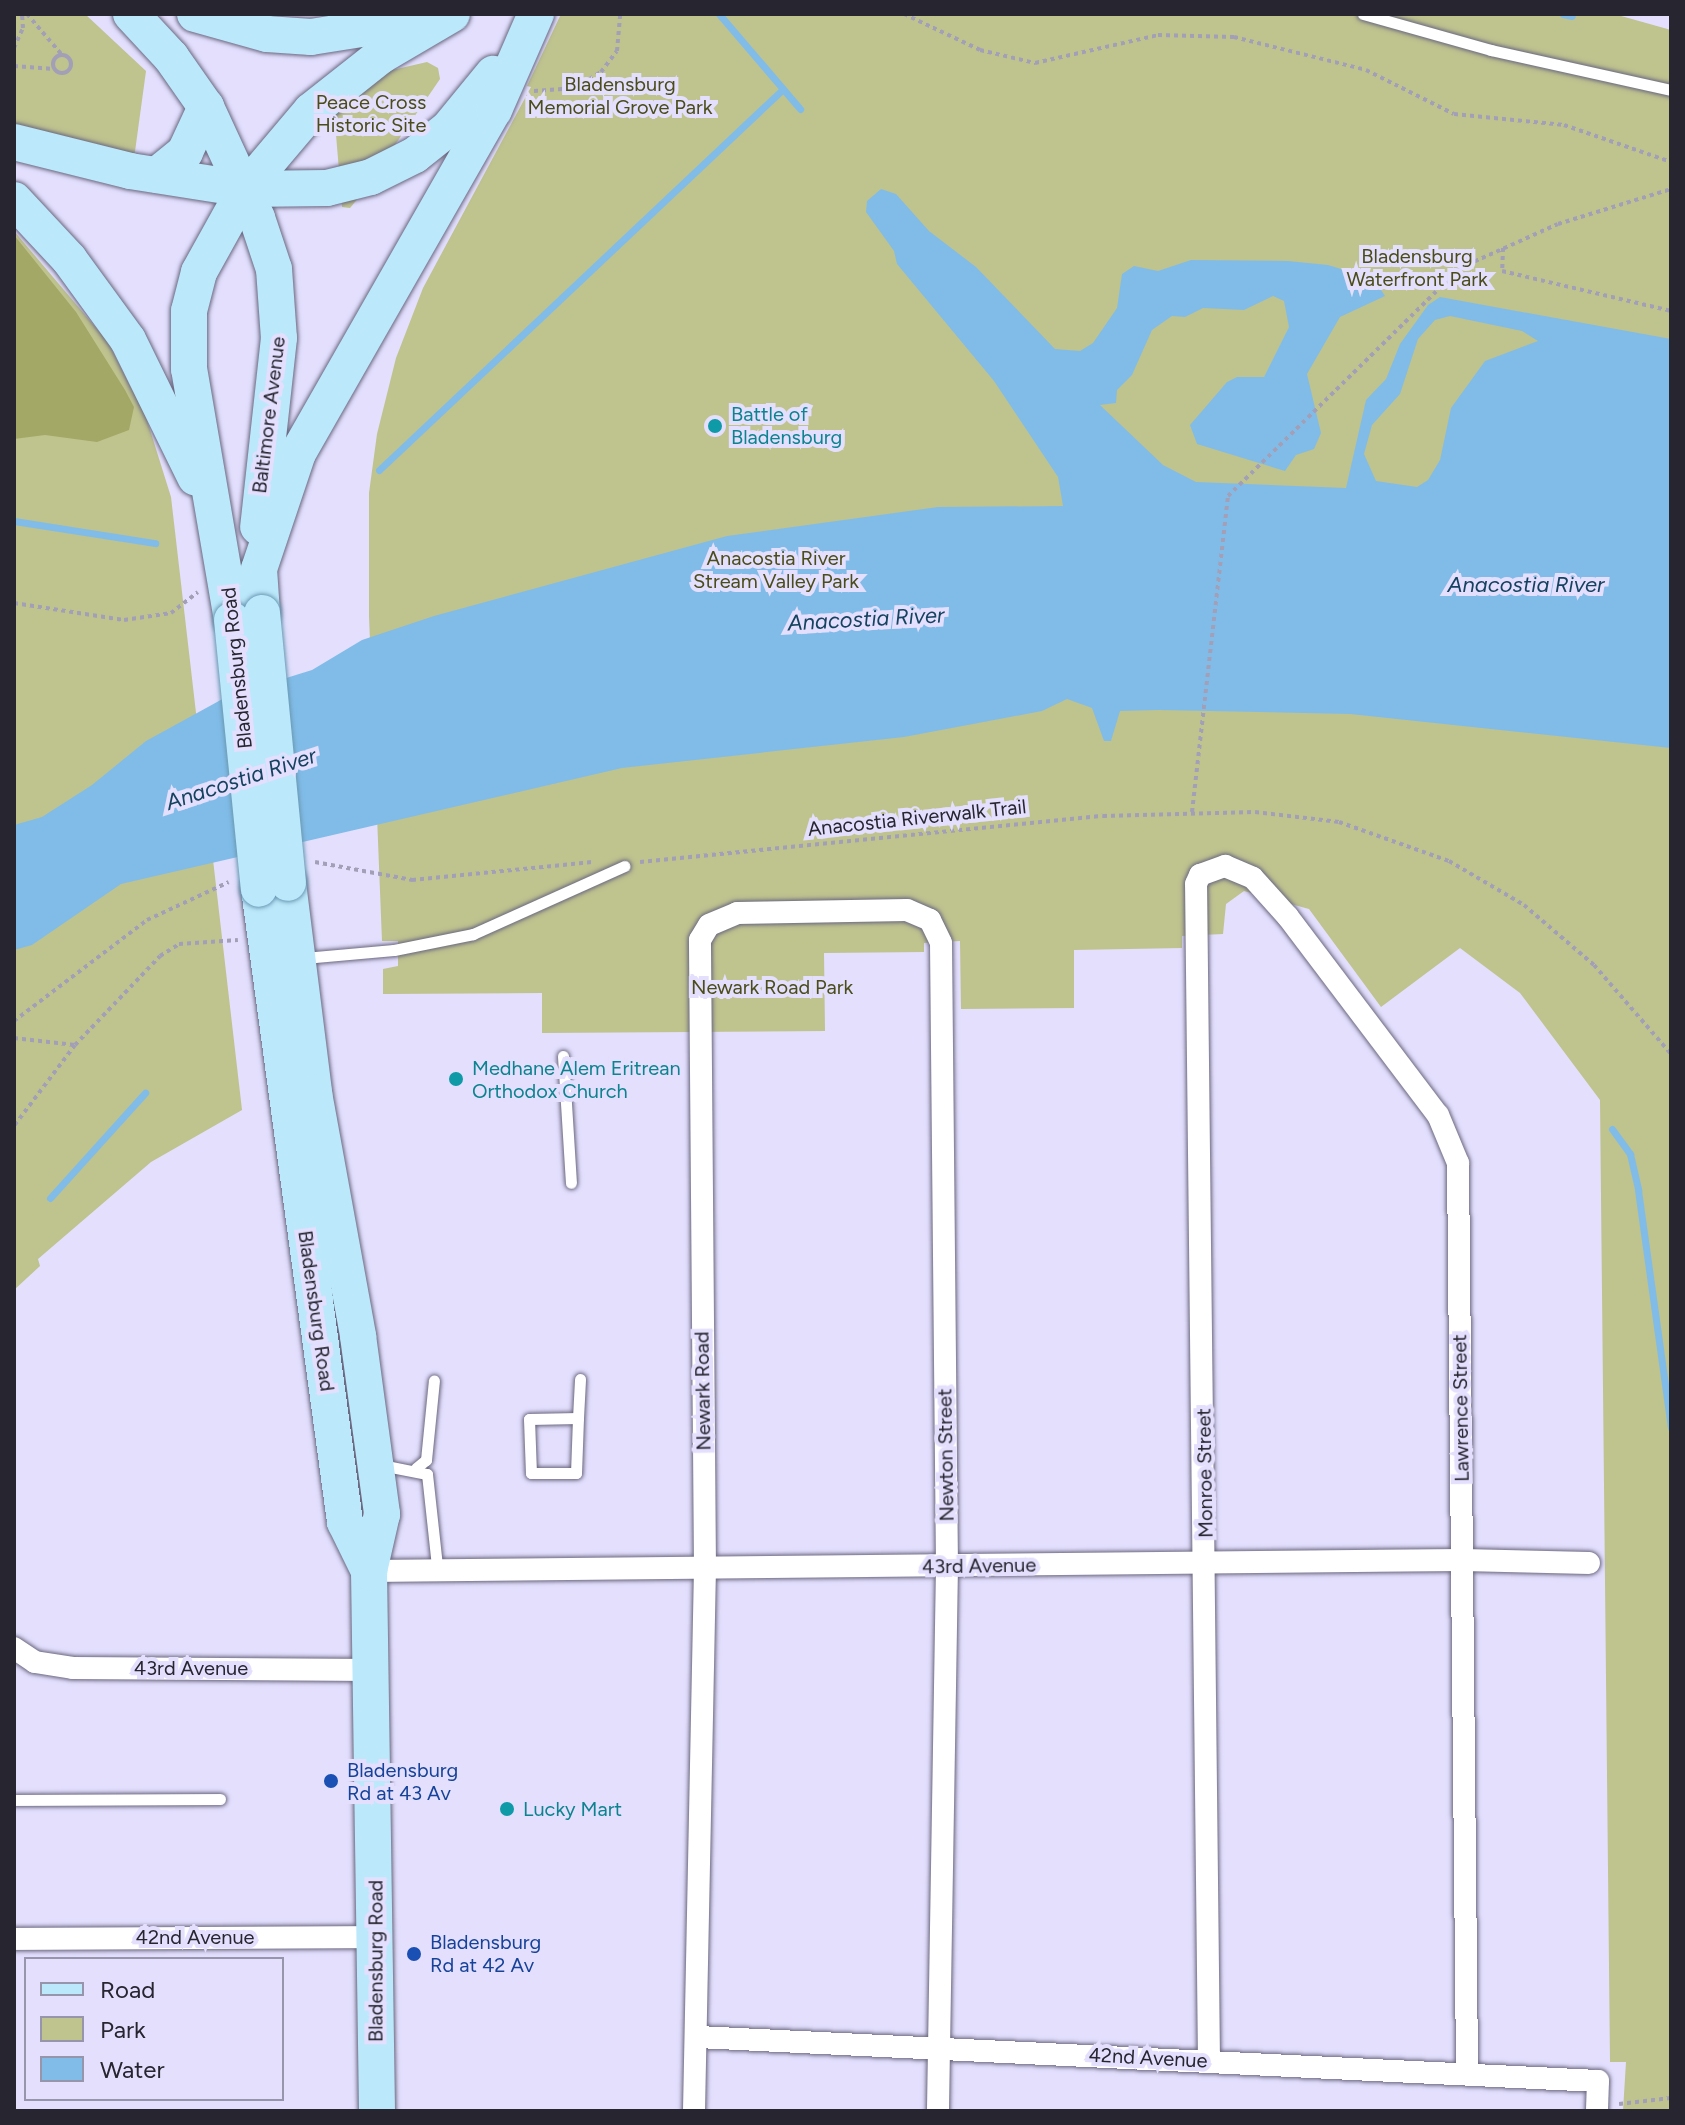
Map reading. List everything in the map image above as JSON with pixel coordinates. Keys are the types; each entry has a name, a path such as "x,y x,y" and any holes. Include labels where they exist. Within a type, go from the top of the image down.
{"main road":[{"name":"Baltimore Avenue","path":"131,14 171,57 206,107 267,244 279,312 277,367 259,485 242,569"},
{"path":"195,14 267,34 311,37 451,14"},
{"name":"Bladensburg Road","path":"377,2111 373,1670 369,1571 382,1514 295,959 274,886 242,569 220,529 192,389 189,311 206,255 245,189 279,144 332,92 451,14"},
{"path":"14,142 157,175 245,189 327,188 396,167 464,112 534,14"},
{"name":"Bladensburg Road","path":"242,569 298,453 494,110 534,14"},
{"path":"157,175 185,152 206,107"},
{"path":"14,200 69,259 128,340 220,529"},
{"name":"Bladensburg Road","path":"274,886 263,936 345,1522 369,1571"}],"street":[{"name":"Lawrence Street","path":"1196,884 1200,875 1225,866 1266,890 1452,1139 1460,1193 1467,2073"},
{"name":"Monroe Street","path":"1196,884 1206,1563 1209,2062"},
{"name":"Newark Road","path":"694,2111 698,2037 705,1569 700,940 709,925 737,913 907,910 930,920 941,943"},
{"name":"Newton Street","path":"938,2111 942,2049 947,1566 941,943"},
{"name":"43rd Avenue","path":"369,1571 437,1566 705,1569 1463,1560 1589,1563"},
{"name":"43rd Avenue","path":"14,1648 35,1662 73,1668 373,1670"},
{"name":"42nd Avenue","path":"14,1939 376,1937"},
{"name":"42nd Avenue","path":"698,2037 1598,2081 1597,2109"}],"lane":[{"path":"1363,14 1491,50 1671,90"},
{"path":"295,959 394,950 473,934 624,866"},
{"path":"563,1056 571,1183"},
{"path":"578,1418 529,1419 531,1473 576,1473 580,1379"},
{"path":"416,1468 426,1460 434,1380"},
{"path":"376,1465 416,1468 427,1474 437,1566"},
{"path":"14,1800 220,1799"}],"path":[{"path":"14,48 23,28 24,14"},
{"path":"14,66 70,69 70,60 24,14"},
{"path":"524,90 561,91 591,81 617,51 620,14"},
{"path":"904,14 980,50 1035,63 1158,35 1234,37 1366,70 1454,114 1564,125 1671,162"},
{"path":"54,69 54,60 62,55"},
{"path":"1192,812 1228,496 1452,274 1503,248 1615,203 1671,189"},
{"path":"1503,248 1502,271 1671,311"},
{"path":"14,603 102,620 145,619 184,606 242,569"},
{"name":"Anacostia Riverwalk Trail","path":"646,860 1192,812 1255,812 1339,822 1449,861 1513,897 1562,935 1671,1054"},
{"path":"14,1126 75,1045 142,971 170,950 204,940 263,936"},
{"path":"14,1038 75,1045"},
{"path":"1597,2109 1671,2098"}],"green space":[{"path":"14,14 85,14 146,71 133,166 14,134"},
{"name":"Anacostia River Stream Valley Park","path":"561,14 1614,14 1671,30 1671,2111 1623,2111 1626,2062 1610,2062 1600,1100 1520,993 1460,948 1381,1007 1309,909 1244,891 1226,904 1223,934 1182,936 1182,948 1074,950 1074,1008 961,1009 960,941 924,943 924,952 824,953 825,1031 542,1033 542,993 383,994 383,969 398,966 398,941 382,941 369,616 369,493 377,434 396,358 423,288 531,87 527,86"},
{"name":"Peace Cross Historic Site","path":"427,62 438,68 440,79 360,196 350,208 342,207 333,98 345,81"},
{"path":"14,231 108,342 146,417 171,497 242,1110 151,1162 38,1259 40,1266 14,1290"},
{"path":"14,235 76,312 125,390 134,407 129,430 97,442 45,435 14,439"}],"water":[{"name":"Anacostia River","path":"881,189 896,194 929,231 976,267 1055,349 1080,351 1093,343 1117,308 1122,274 1134,266 1158,271 1191,260 1288,261 1328,265 1374,279 1385,296 1340,317 1307,374 1321,433 1314,449 1296,455 1285,471 1197,444 1190,425 1227,382 1237,377 1264,377 1289,327 1284,301 1273,296 1244,310 1203,308 1185,317 1172,316 1152,330 1132,375 1117,390 1116,403 1100,405 1163,465 1196,482 1346,488 1366,400 1386,379 1400,344 1428,305 1440,297 1671,339 1671,748 1350,714 1159,710 1120,711 1111,741 1104,741 1092,708 1067,699 1042,711 904,737 622,768 121,884 32,945 14,950 14,825 42,817 92,785 146,741 228,696 312,670 362,640 434,616 727,536 938,507 1063,506 1058,477 994,381 897,264 894,251 866,212 867,201","holes":["1450,316 1522,331 1538,341 1485,361 1451,408 1440,460 1428,480 1417,487 1376,481 1364,454 1372,425 1400,394 1418,339 1435,320"]}],"waterway":[{"path":"719,14 800,109"},
{"path":"1563,14 1572,16"},
{"path":"379,470 783,89"},
{"path":"14,521 155,543"},
{"path":"50,1198 145,1093"},
{"path":"1612,1129 1630,1154 1638,1190 1671,1428"}],"place":[{"name":"Battle of Bladensburg","path":"715,426"},
{"name":"Medhane Alem Eritrean Orthodox Church","path":"456,1079"},
{"name":"Bladensburg Rd at 43 Av","path":"331,1781"},
{"name":"Lucky Mart","path":"507,1809"},
{"name":"Bladensburg Rd at 42 Av","path":"414,1954"}],"park label":[{"name":"Bladensburg Memorial Grove Park","path":"620,96"},
{"name":"Bladensburg Waterfront Park","path":"1417,268"},
{"name":"Newark Road Park","path":"772,987"}]}
